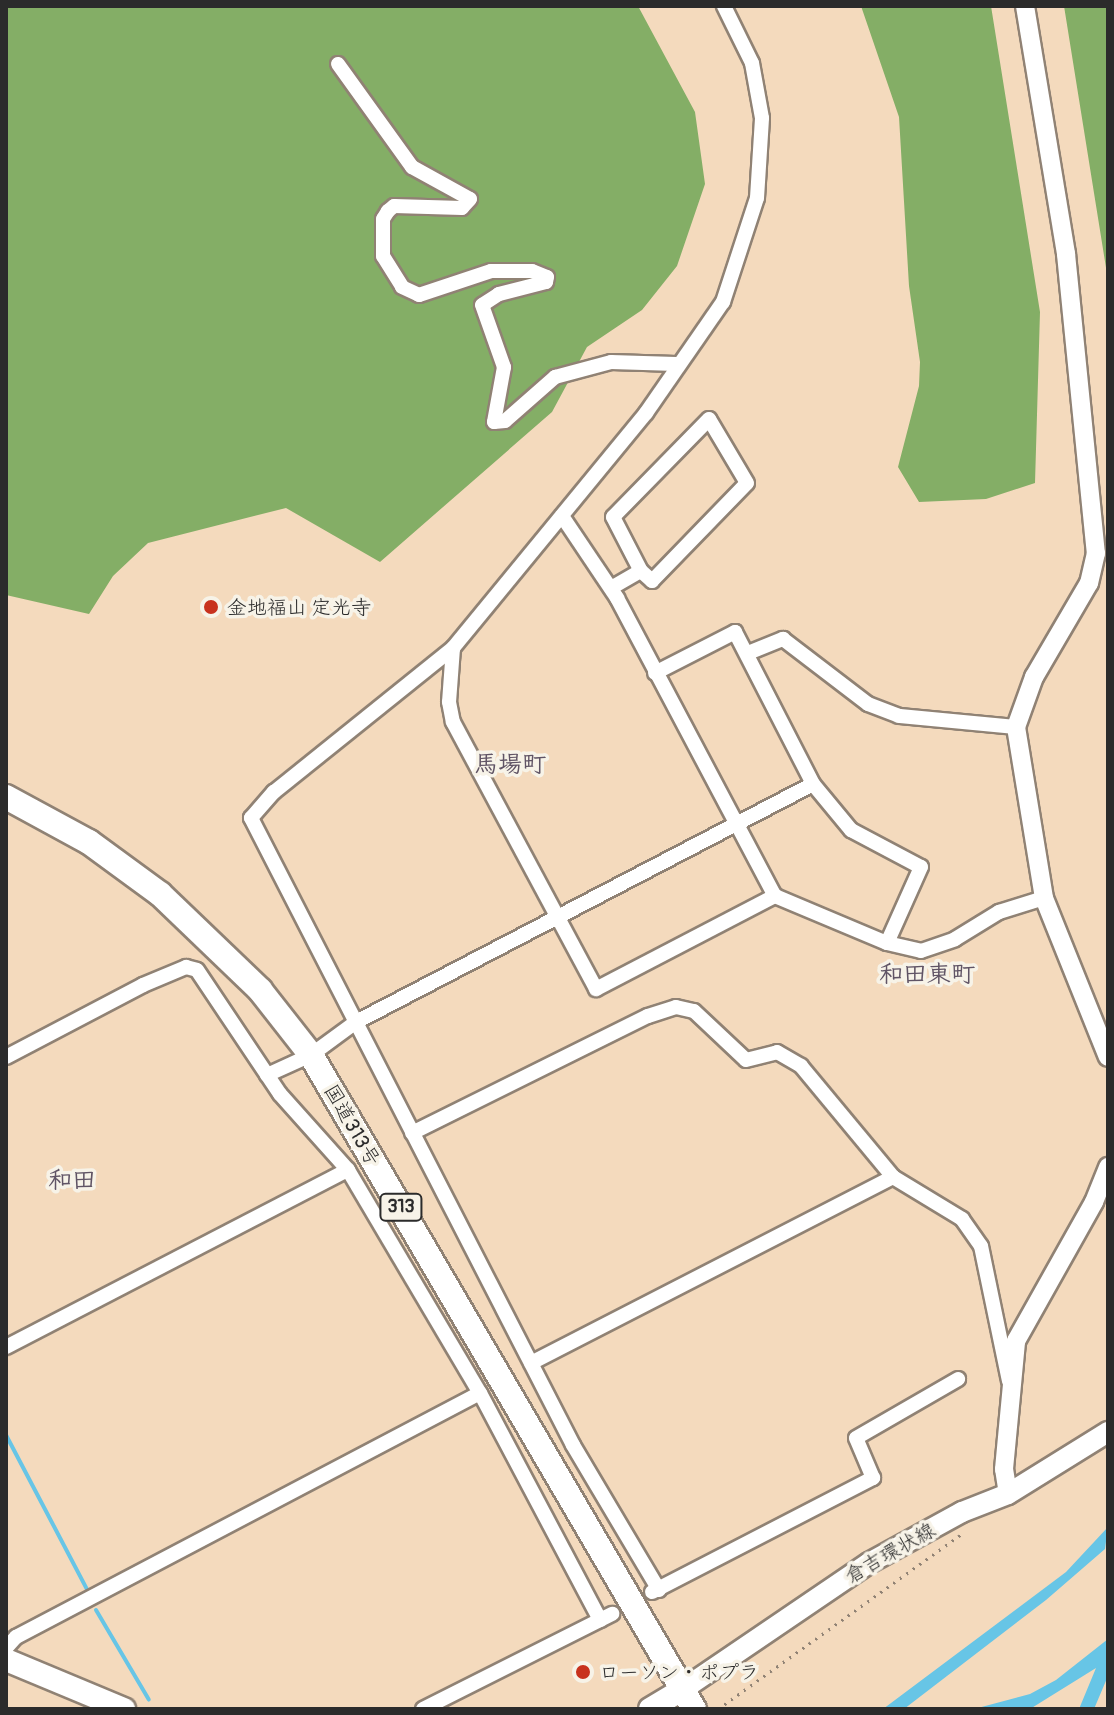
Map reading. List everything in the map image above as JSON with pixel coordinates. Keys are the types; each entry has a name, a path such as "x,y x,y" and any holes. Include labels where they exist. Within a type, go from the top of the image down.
{"highway":[{"name":"国道313号","path":"6,797 89,842 170,902 260,990 311,1055 688,1699"}],"main road":[{"name":"倉吉環状線","path":"688,1699 869,1563 962,1512 1008,1494 1108,1432"},
{"path":"6,1660 124,1709"},
{"path":"650,1709 688,1699"}],"street":[{"path":"724,6 752,63 761,97 757,198 723,302 676,364 646,413 453,648 274,792 251,818 531,1363 656,1591 873,1478 856,1438 958,1379"},
{"path":"1025,6 1066,254 1096,553 1089,583 1034,677 1016,727 1044,898 1108,1057"},
{"path":"338,64 412,167 470,199 462,208 394,206 388,211 383,219 383,256 402,287 430,294 468,275 491,271 532,271 547,277 539,285 499,294 482,305 504,367 494,422 505,421 555,377 611,362 676,364"},
{"path":"709,419 747,483 652,581 641,571 613,517 709,419"},
{"path":"562,516 611,588 775,896 887,943 921,951 955,939 999,912 1044,898"},
{"path":"611,588 641,571"},
{"path":"655,673 735,632 813,784 851,830 921,867 887,943"},
{"path":"748,653 783,639 868,704 899,716 1016,727"},
{"path":"453,648 449,702 453,722 596,989 775,896"},
{"path":"267,1075 311,1055 356,1022 813,784"},
{"path":"6,1057 186,967 197,970 267,1075 348,1170 480,1393 606,1617 423,1709"},
{"path":"412,1133 593,1042 676,1007 694,1011 746,1060 777,1052 801,1066 893,1177 947,1207 981,1246 1009,1381"},
{"path":"1008,1494 1004,1469 1009,1381 1016,1341 1094,1202 1108,1167"},
{"path":"6,1347 348,1170"},
{"path":"531,1363 893,1177"},
{"path":"6,1648 16,1637 480,1393"}],"path":[{"path":"718,1709 966,1531"}],"green space":[{"path":"6,6 638,6 695,112 705,184 677,266 642,310 587,347 552,412 380,562 286,508 148,543 113,576 89,614 6,595"},
{"path":"861,6 991,6 1040,312 1035,483 986,499 919,502 898,467 919,386 920,362 909,286 899,117"},
{"path":"1064,6 1108,6 1108,288 1107,274"}],"water":[{"path":"1108,1527 1105,1549 1046,1600 904,1709 883,1709 1066,1572"},
{"path":"1108,1639 1108,1676 1094,1709 1079,1709 1096,1668 1030,1709 974,1709 1030,1694 1056,1680"}],"waterway":[{"path":"6,1435 87,1589"},
{"path":"96,1610 149,1700"}],"place":[{"name":"金地福山 定光寺","path":"211,607"},
{"name":"ローソン・ポプラ","path":"583,1672"}],"district":[{"name":"馬場町","path":"510,765"},
{"name":"和田東町","path":"927,975"},
{"name":"和田","path":"72,1181"}]}
